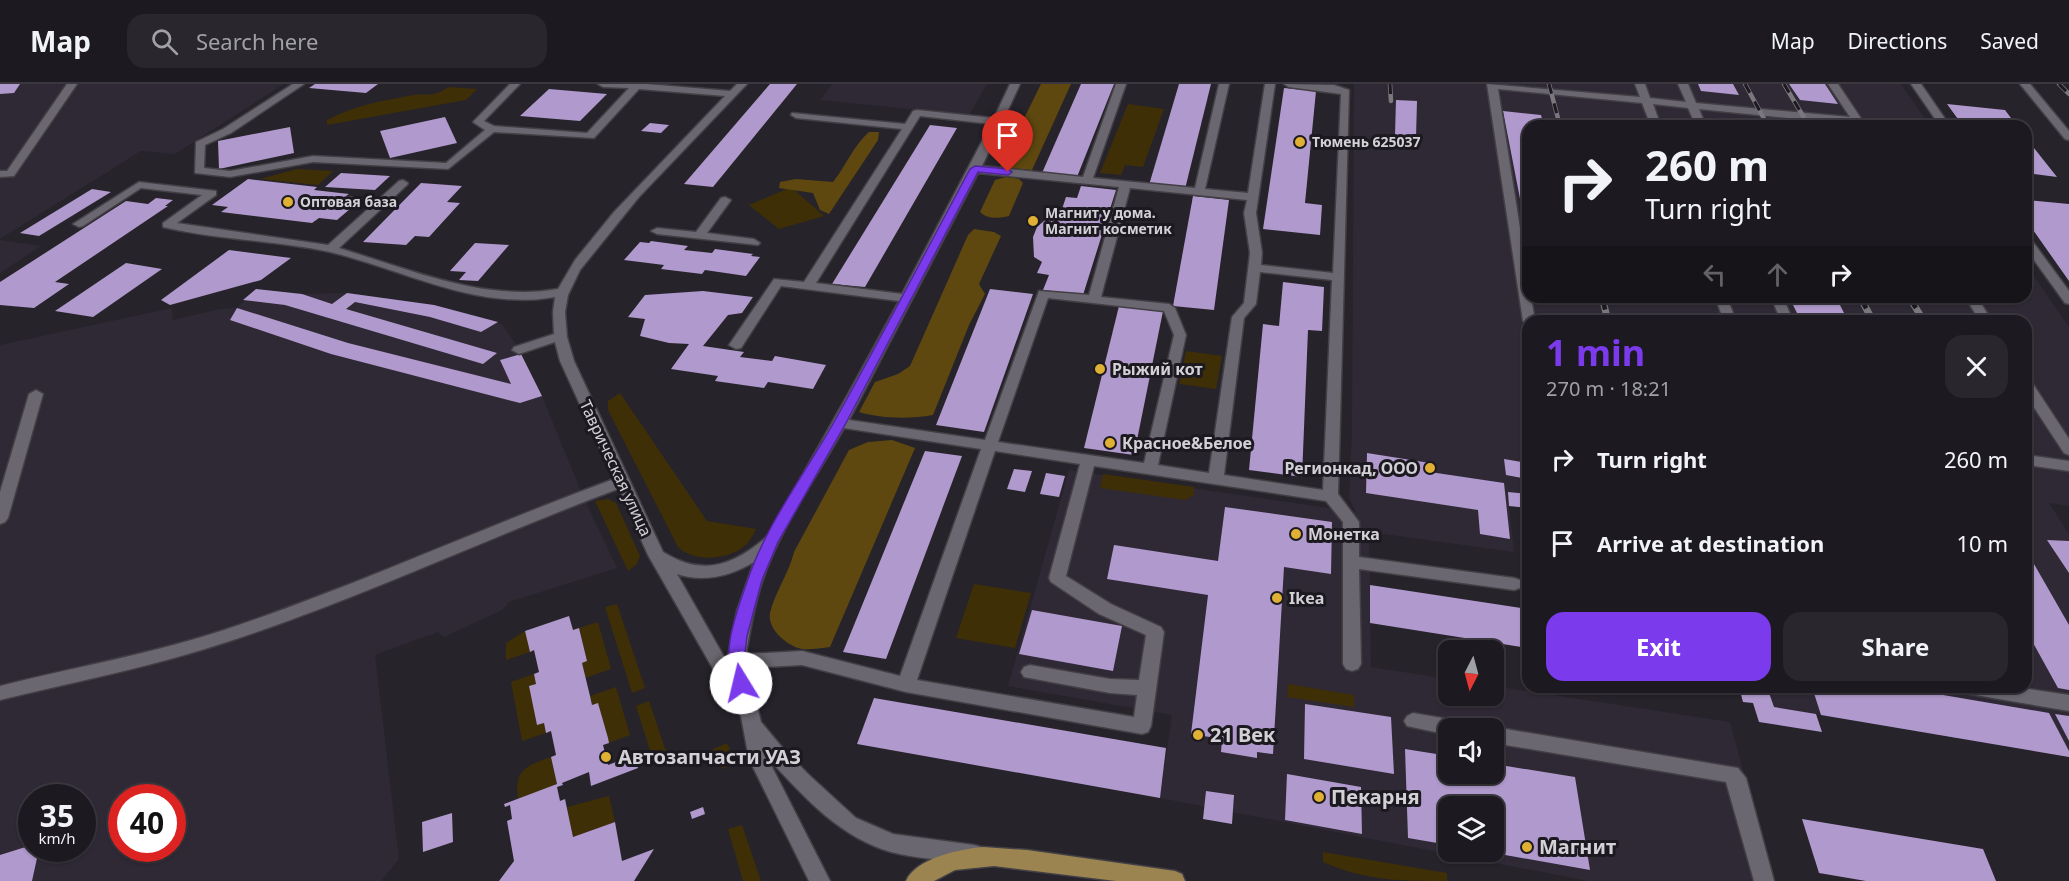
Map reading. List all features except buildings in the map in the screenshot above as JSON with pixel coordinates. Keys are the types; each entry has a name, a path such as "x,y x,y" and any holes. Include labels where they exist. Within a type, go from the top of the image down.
{"main road":[{"path":"916,881 936,868 960,859 1013,858 1104,868 1175,881"},
{"path":"1104,868 1136,881"}],"street":[{"path":"0,174 10,174 72,84"},
{"path":"299,84 227,131 200,144 199,171 230,174 314,159 448,166 492,129"},
{"path":"515,84 478,122 492,129 590,136 636,86"},
{"path":"603,84 738,88"},
{"path":"712,84 738,88"},
{"path":"1013,858 893,843 849,824 801,780 753,725 736,662 745,611 754,580 771,542 840,423 975,169 1015,84"},
{"path":"1087,180 1121,84"},
{"path":"1199,193 1224,84"},
{"path":"1216,478 1238,317 1250,304 1256,253 1250,213 1270,84"},
{"path":"1289,84 1334,88 1346,92 1330,496"},
{"path":"1640,84 1654,120"},
{"path":"1683,84 1698,120"},
{"path":"1833,84 1856,120"},
{"path":"1916,84 1941,120"},
{"path":"2025,84 2069,137"},
{"path":"1522,271 1492,85 1824,120"},
{"name":"Таврическая улица","path":"738,88 617,215 573,273 563,292 560,305 559,337 567,361 656,555 753,725 758,759 820,881"},
{"path":"808,286 917,113 996,121"},
{"path":"796,115 908,127"},
{"path":"975,169 1252,197"},
{"path":"331,249 403,183"},
{"path":"79,224 139,185 212,193 167,225 331,249 470,291 534,297 563,292"},
{"path":"1094,299 1125,185"},
{"path":"699,236 725,200"},
{"path":"657,231 754,243"},
{"path":"2032,248 2069,300"},
{"path":"1254,268 1338,277"},
{"path":"736,345 778,282 906,298"},
{"path":"906,685 1043,294 1169,308 1180,335 1150,469"},
{"path":"519,350 559,337"},
{"path":"2032,393 2069,450"},
{"path":"0,519 36,394"},
{"path":"840,423 1330,496 1351,522 1352,664"},
{"path":"736,662 802,658 906,685 1142,726 1155,632 1105,609 1057,578 1088,460"},
{"path":"2032,461 2069,466"},
{"path":"0,693 183,650 360,588 622,482"},
{"path":"656,555 672,568 697,573 715,571 751,559 771,542"},
{"path":"1351,562 1514,584"},
{"path":"1030,672 1110,686 1147,688"},
{"path":"2007,693 2069,703"},
{"path":"1413,721 1438,725"},
{"path":"1504,737 1731,774 1736,778 1764,881"}],"shaded area":[{"path":"0,84 284,84 175,154 141,151 0,239"},
{"path":"832,84 987,84 969,115 820,100"},
{"path":"1041,84 1071,84 1032,170 1000,167"},
{"path":"1354,84 1901,84 1926,120 1522,120 1522,303 2032,303 2032,273 2069,327 2069,506 2049,503 2069,534 2069,757 1816,714 1822,732 1759,722 1753,703 1743,702 1741,693 2032,693 2032,315 1522,315 1522,507 1509,506 1514,552 1369,532 1371,667 1438,677 1438,706 1504,706 1504,688 1522,690 1522,693 1540,693 1730,722 1773,881 1588,881 1490,862 1504,862 1504,796 1438,796 1438,852 1160,798 1172,715 1008,686 1069,470 1356,512 1349,498 1352,430"},
{"path":"448,87 477,89 466,100 327,125 327,120 357,108 408,96 433,94"},
{"path":"1128,104 1164,109 1143,167 1125,165 1121,175 1100,173"},
{"path":"869,132 879,132 878,140 829,214 820,210 813,193 779,188 780,182 796,179 833,182 858,143"},
{"path":"297,169 333,171 318,185 260,179"},
{"path":"1006,177 1019,179 1023,183 1009,216 994,218 983,215 980,212 995,180"},
{"path":"791,187 824,216 779,229 749,205"},
{"path":"974,229 994,232 1001,236 979,284 985,294 969,325 933,415 896,418 859,412 875,382 898,374 910,366 968,235"},
{"path":"0,240 41,246 0,273"},
{"path":"256,289 302,294 347,293 434,305 502,324 518,347 542,396 583,496 617,568 509,602 502,610 444,637 438,632 375,655 399,859 381,881 0,881 0,345 172,308 173,320 220,309 237,308"},
{"path":"1186,351 1222,356 1216,389 1179,384"},
{"path":"620,393 707,521 756,529 746,545 730,554 712,558 693,556 678,547 608,410 608,401"},
{"path":"892,440 915,448 830,647 802,649 784,641 772,625 770,613 794,552 849,450 868,442"},
{"path":"1103,474 1194,487 1194,495 1185,500 1100,488"},
{"path":"608,499 616,503 640,556 637,564 628,571 595,501"},
{"path":"974,584 1031,593 1015,648 956,638"},
{"path":"617,604 645,688 632,693 605,607"},
{"path":"598,622 611,669 585,678 582,663 587,661 579,628"},
{"path":"525,631 530,652 506,660 506,643"},
{"path":"534,674 536,684 530,686 537,725 544,723 546,733 522,741 511,682"},
{"path":"1288,684 1354,695 1354,707 1287,697"},
{"path":"616,687 630,735 609,743 598,704 592,705 590,696"},
{"path":"649,701 666,751 652,757 636,706"},
{"path":"727,743 730,756 725,769 695,757"},
{"path":"551,757 557,784 518,799 517,789 520,775 529,766"},
{"path":"609,796 615,822 573,837 567,807"},
{"path":"742,825 761,881 743,881 728,829"},
{"path":"1323,852 1447,873 1447,881 1384,879 1354,873 1323,862"}],"railway":[{"path":"1390,84 1391,101"},
{"path":"1549,84 1558,120"},
{"path":"1745,84 1765,120"},
{"path":"1784,84 1805,120"},
{"path":"2059,84 2069,94"},
{"path":"1604,303 1606,315"},
{"path":"1863,303 1870,315"},
{"path":"1913,303 1920,315"}],"place":[{"name":"Тюмень 625037","path":"1300,142"},
{"name":"Оптовая база","path":"288,202"},
{"name":"Магнит у дома. Магнит косметик","path":"1033,221"},
{"name":"Рыжий кот","path":"1100,369"},
{"name":"Красное&Белое","path":"1110,443"},
{"name":"Регионкад, ООО","path":"1430,468"},
{"name":"Монетка","path":"1296,534"},
{"name":"Ikea","path":"1277,598"},
{"name":"21 Век","path":"1198,735"},
{"name":"Автозапчасти УАЗ","path":"606,757"},
{"name":"Пекарня","path":"1319,797"},
{"name":"Магнит","path":"1527,847"}],"route":[{"path":"741,683 736,662 739,636 754,580 771,542 840,423 975,169 1008,172"}]}
